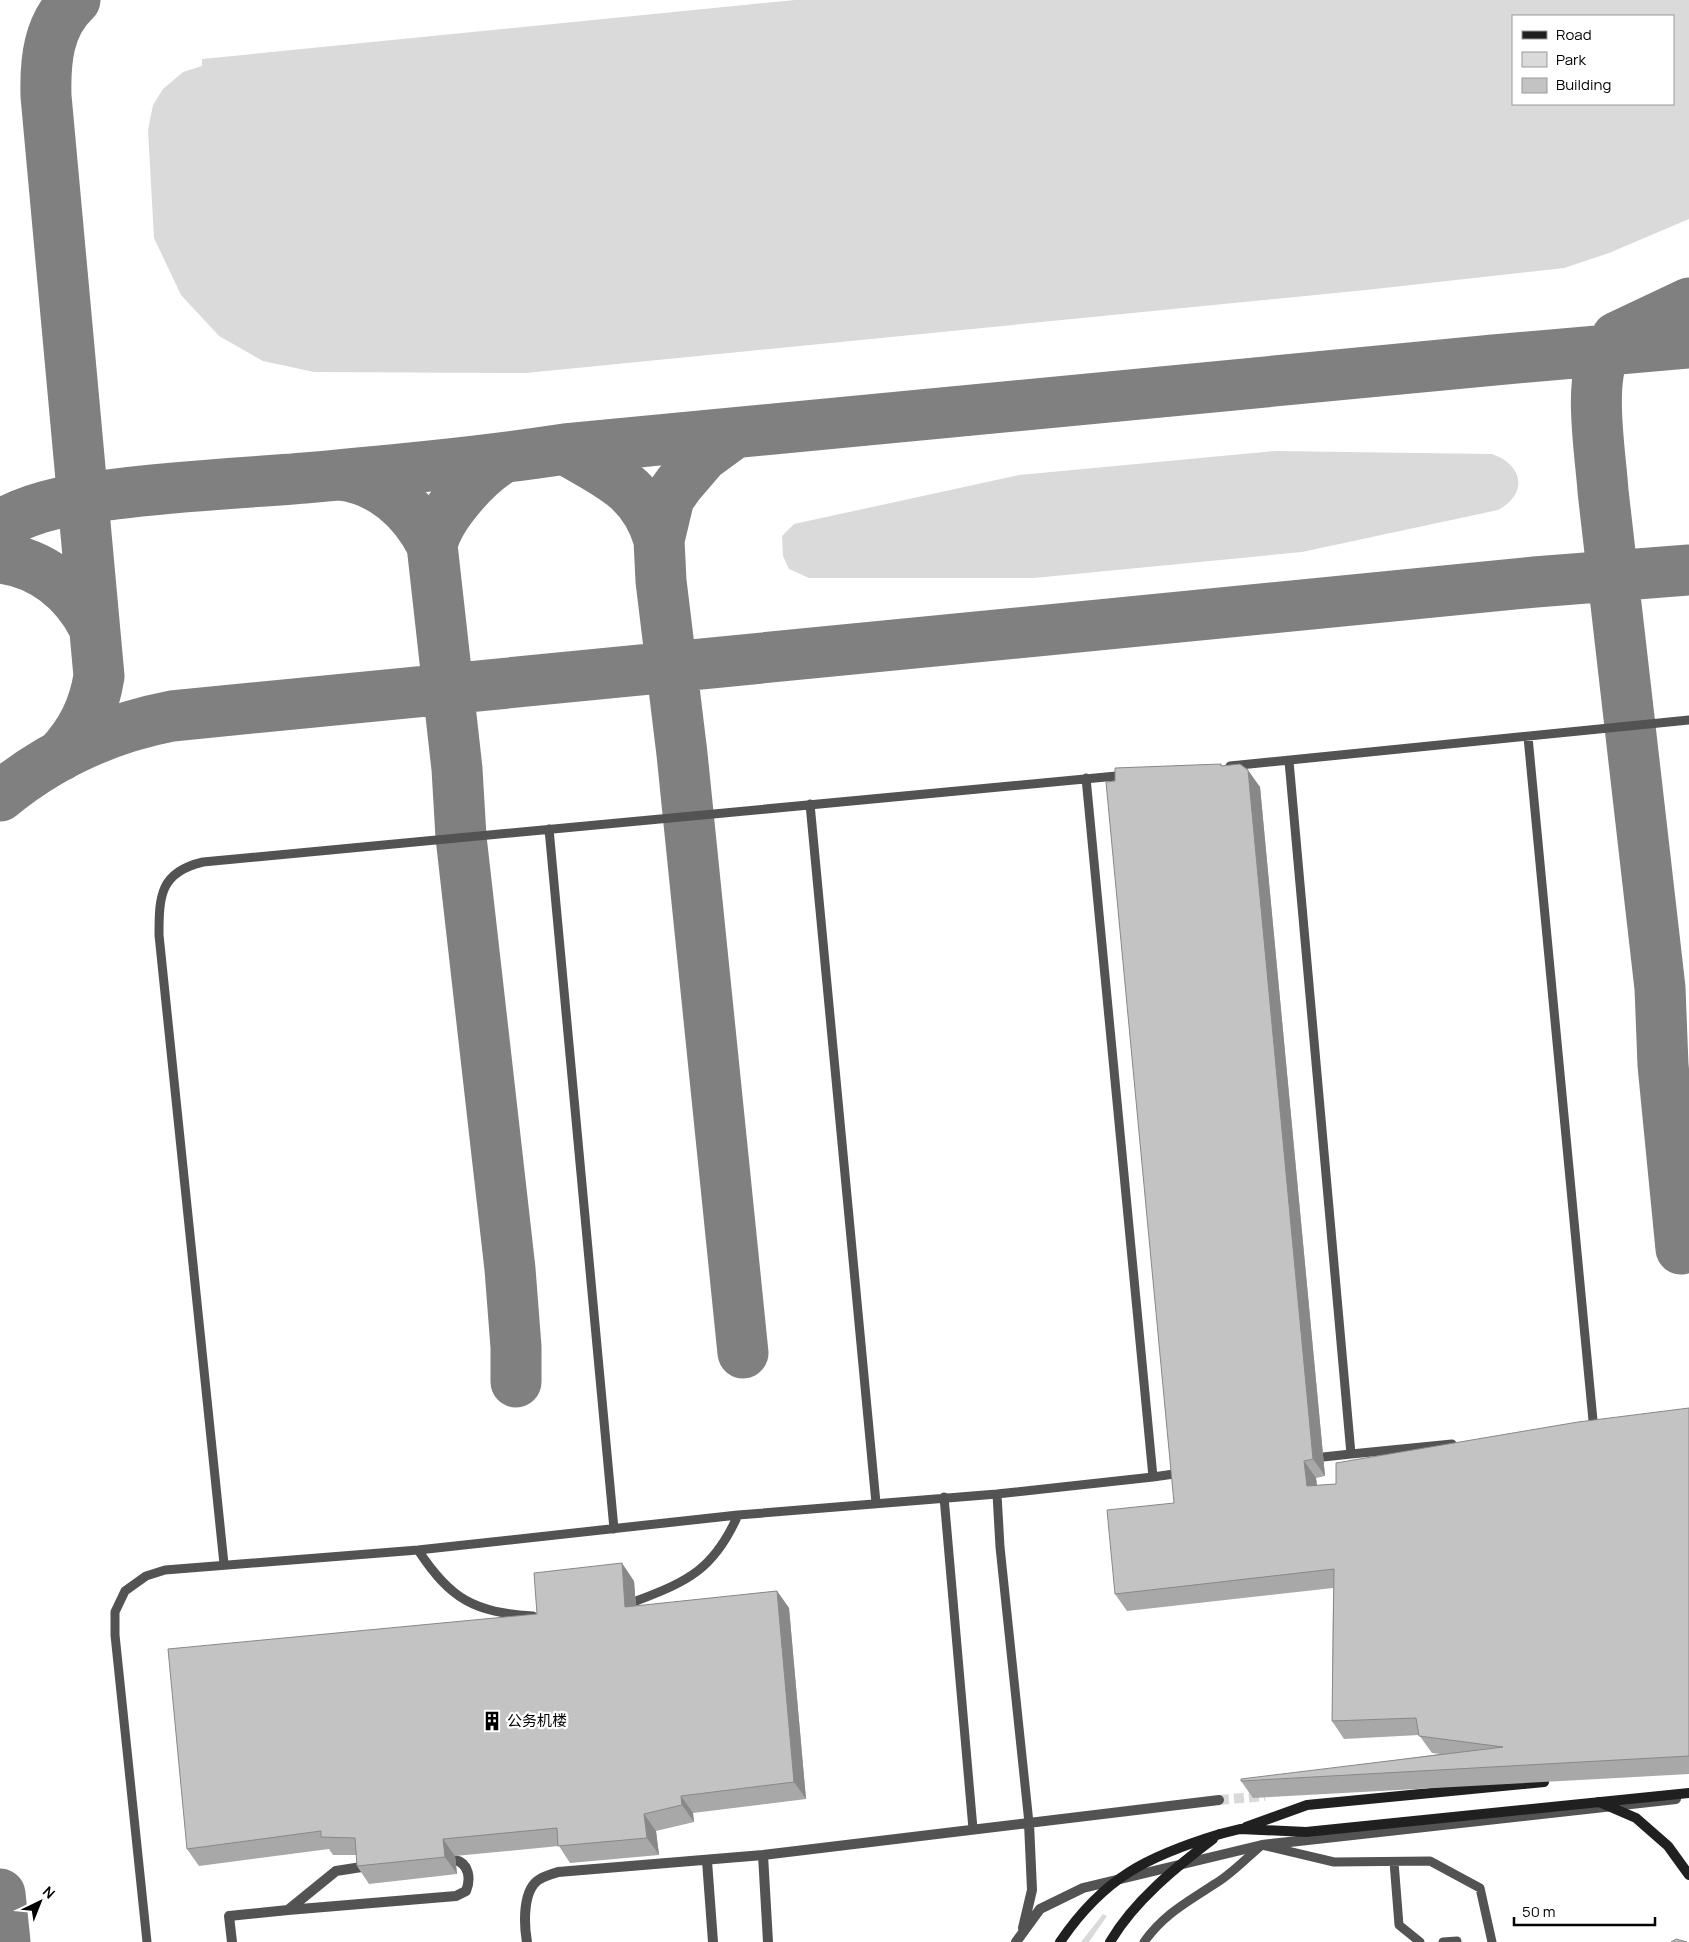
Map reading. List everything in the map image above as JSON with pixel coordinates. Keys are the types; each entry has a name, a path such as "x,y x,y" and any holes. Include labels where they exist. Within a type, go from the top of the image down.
{"main road":[{"path":"1060,1942 1080,1914 1126,1872 1179,1847 1308,1806 1556,1780"},
{"path":"1240,1829 1306,1832 1689,1794"},
{"path":"1599,1802 1636,1818 1668,1846 1689,1874"},
{"path":"1110,1942 1134,1910 1168,1877 1220,1834"}],"street":[{"path":"1016,1942 1040,1909 1083,1888 1262,1846 1689,1798"},
{"path":"526,1942 526,1906 530,1892 538,1880 558,1872 763,1855 1219,1800"},
{"path":"1016,1942 1026,1920 1032,1890 1029,1823"},
{"path":"763,1855 768,1942"},
{"path":"232,1942 230,1916 462,1894 469,1886 468,1870 465,1864 455,1860"},
{"path":"707,1860 713,1942"},
{"path":"288,1910 336,1871 368,1866"}],"lane":[{"path":"1221,767 1689,720"},
{"path":"1528,737 1594,1431"},
{"path":"1289,761 1351,1454"},
{"path":"224,1564 159,935 159,905 162,891 177,872 189,865 203,862 1134,774"},
{"path":"1086,778 1153,1476"},
{"path":"810,804 876,1503"},
{"path":"549,829 614,1529"},
{"path":"1323,1457 1458,1444"},
{"path":"147,1942 115,1612 125,1591 146,1576 165,1570 224,1564 418,1550 738,1515 997,1494 1181,1473"},
{"path":"997,1494 1000,1546 1029,1823"},
{"path":"944,1497 973,1829"},
{"path":"636,1600 692,1577 712,1559 729,1536 738,1515"},
{"path":"418,1550 433,1573 452,1592 475,1606 502,1614 539,1617"},
{"path":"1144,1942 1175,1910 1189,1899 1215,1885 1262,1846 1334,1862 1430,1861 1480,1888 1492,1942"},
{"path":"1394,1862 1399,1925 1420,1942"},
{"path":"1443,1942 1457,1941"}],"green space":[{"path":"795,0 1689,0 1689,219 1609,253 1564,268 1366,290 526,373 314,372 263,361 219,336 181,295 154,238 148,130 153,105 163,89 183,72 202,66 202,59"},
{"path":"1276,451 1492,454 1511,465 1516,472 1518,488 1508,503 1498,510 1302,552 1034,578 809,578 789,569 783,556 782,536 794,524 1019,475"},
{"path":"1103,1914 1107,1916 1089,1942 1081,1942"}],"building":[{"path":"1221,764 1221,766 1240,764 1248,770 1313,1459 1304,1461 1307,1486 1336,1484 1336,1463 1578,1422 1689,1408 1689,1756 1241,1781 1241,1779 1503,1747 1419,1736 1416,1718 1332,1721 1334,1569 1115,1594 1107,1510 1174,1503 1106,782 1115,781 1115,768"},
{"name":"公务机楼","path":"622,1563 625,1607 777,1591 794,1782 681,1796 682,1805 644,1814 647,1838 558,1846 557,1828 443,1839 445,1857 357,1866 355,1838 321,1837 321,1831 187,1849 168,1649 537,1614 534,1573"},
{"path":"1676,1939 1687,1942 1671,1942"}],"taxiway":[{"path":"60,756 75,738 86,719 94,699 99,676 46,96 46,70 50,44 59,21 75,0"},
{"path":"1617,337 1689,303"},
{"path":"1632,332 1609,347 1601,363 1596,398 1598,439 1660,988 1663,1065 1681,1249"},
{"path":"0,525 28,512 56,503 140,491 370,472 468,462 565,449 1689,343"},
{"path":"733,434 703,456 669,498 659,540 661,581 682,754 743,1353"},
{"path":"565,449 610,475 634,495 644,507 659,540"},
{"path":"503,458 492,465 460,496 442,521 432,545 457,769 461,837 510,1269 516,1347 516,1382"},
{"path":"340,475 369,483 395,498 416,519 432,545"},
{"path":"0,558 30,566 56,580 77,601 94,627"},
{"path":"0,796 39,768 81,745 126,728 172,716 1535,582 1689,570"},
{"path":"0,1894 5,1942"}],"tunnel":[{"path":"1219,1800 1265,1796"}],"place":[{"name":"公务机楼","path":"492,1721"}]}
